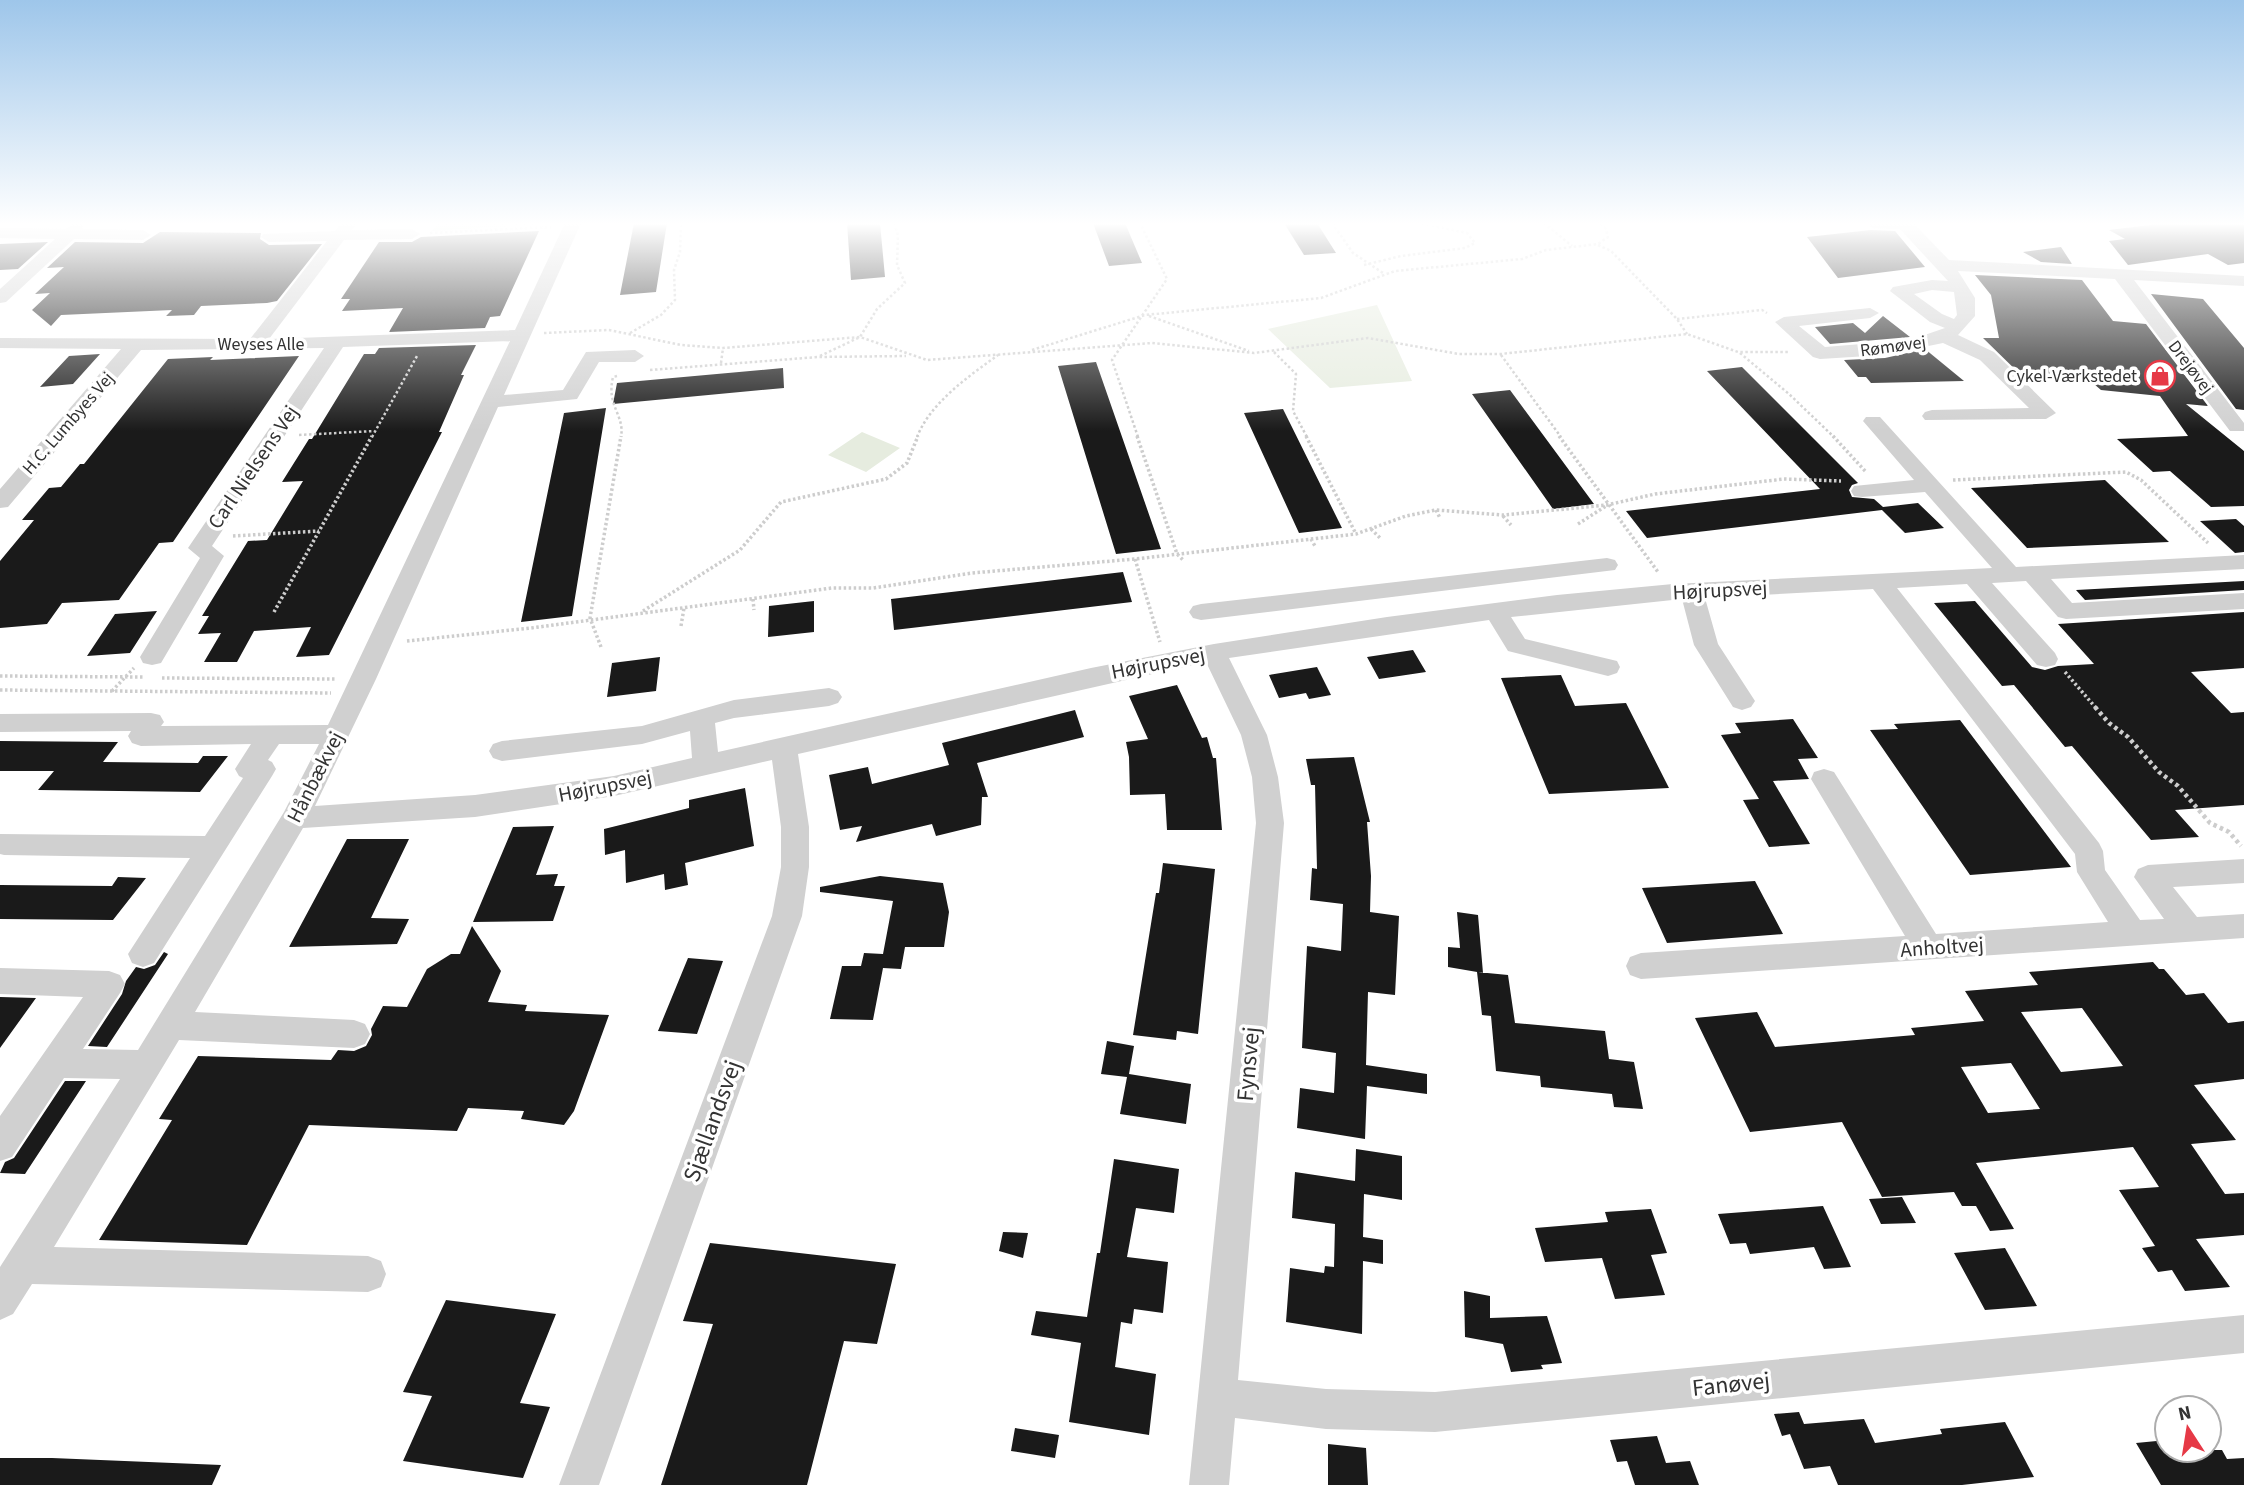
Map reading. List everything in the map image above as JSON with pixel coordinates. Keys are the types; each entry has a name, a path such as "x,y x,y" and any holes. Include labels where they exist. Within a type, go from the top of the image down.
{"street":[{"path":"255,345 296,292"},
{"name":"Hånbækvej","path":"0,1301 147,1065 295,818 381,643 541,292"},
{"path":"1901,292 1987,356 2046,413 1933,415"},
{"path":"1951,331 1967,314 1967,301 1963,292"},
{"name":"Drejøvej","path":"2134,292 2237,428"},
{"path":"1784,322 1870,313"},
{"path":"1784,322 1820,353"},
{"name":"Rømøvej","path":"1820,353 1896,349 1923,344 1951,331"},
{"name":"Weyses Alle","path":"0,343 336,344 522,335"},
{"name":"H.C. Lumbyes Vej","path":"0,502 136,344"},
{"name":"Carl Nielsens Vej","path":"152,657 213,556 199,548 336,344"},
{"path":"491,402 570,395 593,356 641,363"},
{"path":"1873,421 1931,485 2020,572 2066,611 2244,601"},
{"path":"1857,483 1931,485"},
{"name":"Højrupsvej","path":"295,818 475,806 614,786 1166,661 1387,625 1683,592 2236,562"},
{"path":"1200,612 1607,565"},
{"path":"1972,575 2046,659"},
{"path":"1879,581 2089,851 2091,872 2133,935"},
{"path":"1683,592 1706,645 1742,701"},
{"path":"1370,593 1387,625"},
{"path":"1496,611 1517,645 1608,667"},
{"name":"Fynsvej","path":"1209,1485 1270,823 1265,777 1254,735 1214,652"},
{"path":"502,751 642,734 734,709 829,697"},
{"path":"702,718 706,765"},
{"path":"0,723 151,722 141,736 271,735 343,724"},
{"path":"143,954 263,769 248,769 271,735"},
{"name":"Sjællandsvej","path":"579,1485 787,916 796,867 796,827 783,748"},
{"path":"1824,779 1928,947"},
{"path":"5,844 213,847"},
{"path":"2190,930 2148,877 2244,871"},
{"name":"Anholtvej","path":"1641,966 2244,926"},
{"path":"0,981 109,984 0,1144"},
{"path":"171,1025 354,1034"},
{"path":"55,1063 147,1065"},
{"path":"23,1265 368,1274"},
{"name":"Fanøvej","path":"1218,1396 1277,1407 1435,1412 2244,1334"}],"path":[{"path":"629,334 661,315 675,300 675,292"},
{"path":"818,357 860,337 877,309 895,292"},
{"path":"1159,292 1112,360 1177,554 1184,561"},
{"path":"1024,352 1145,314 1321,298 1336,292"},
{"path":"1651,292 1677,319 1687,334"},
{"path":"1677,319 1762,310 1784,322"},
{"path":"1145,314 1254,353"},
{"path":"522,335 586,330 629,334 681,345 723,348 860,337 875,340 907,356"},
{"path":"641,363 721,363 818,357 907,356 927,360 1122,345 1174,344 1254,353 1368,338 1459,354 1501,354 1687,334 1738,352 1820,353"},
{"path":"274,612 426,340"},
{"path":"721,363 723,348"},
{"path":"1273,352 1296,374 1293,411 1356,534"},
{"path":"381,643 531,628 642,611 832,588 873,588 972,572 1135,559 1356,534 1406,516 1437,510 1503,515 1607,505 1655,494 1784,479 1857,483 1869,476 1845,447 1774,380 1738,352"},
{"path":"1501,354 1607,505 1683,592"},
{"path":"642,611 740,550 781,502 886,478 907,463 923,422 959,384 999,355"},
{"path":"601,647 590,618 623,426 610,404 609,390 613,377 624,374"},
{"path":"274,437 375,431"},
{"path":"1931,485 1957,480 2126,472 2141,480 2236,562"},
{"path":"1578,524 1607,505"},
{"path":"1437,510 1440,518"},
{"path":"1503,515 1511,525"},
{"path":"1371,529 1381,539"},
{"path":"206,538 319,531"},
{"path":"1311,539 1315,546"},
{"path":"1247,547 1250,554"},
{"path":"1135,559 1166,661"},
{"path":"753,599 754,610"},
{"path":"681,626 684,608"},
{"path":"529,634 531,628"},
{"path":"112,691 141,660 152,657"},
{"path":"2046,659 2056,662 2109,723 2127,737 2159,772 2179,786 2210,822 2229,832 2244,850"},
{"path":"0,676 364,679"},
{"path":"0,690 335,693 343,724"}],"shaded area":[{"path":"1377,305 1412,381 1330,388 1268,329"},
{"path":"862,432 900,448 866,472 828,455"}],"building":[{"path":"37,292 284,292 277,301 267,303 201,306 194,315 166,316 172,310 61,315 51,326 32,310 50,293 35,294"},
{"path":"345,292 511,292 500,316 490,317 485,328 389,332 403,308 342,311 350,299 341,299"},
{"path":"621,292 652,292 620,295"},
{"path":"1989,292 2091,292 2113,321 2146,324 2208,406 2186,404 2244,451 2244,506 2211,507 2170,471 2153,472 2117,439 2188,436 2160,396 2101,390 2087,378 2025,379 1983,338 1999,338"},
{"path":"2151,294 2203,299 2244,348 2244,410 2236,409"},
{"path":"1883,316 1910,337 1830,344 1815,327 1853,323 1865,333"},
{"path":"476,345 461,375 464,375 439,432 442,432 329,655 296,657 311,627 254,631 237,662 204,662 221,633 198,634 209,616 202,616 248,541 267,540 303,481 282,482 364,354 375,354 379,348"},
{"path":"1925,349 1964,381 1871,383 1866,377 1858,377 1844,360 1885,358"},
{"path":"100,354 73,384 40,387 69,356"},
{"path":"299,356 173,542 159,543 119,600 62,603 47,624 0,628 0,561 34,520 22,520 49,488 61,487 80,464 84,464 168,359"},
{"path":"1096,362 1161,549 1116,554 1058,366"},
{"path":"1742,367 1858,483 1852,485 1849,490 1852,497 1874,499 1883,507 1918,503 1944,528 1905,533 1882,510 1647,538 1626,511 1820,489 1707,371"},
{"path":"783,368 784,388 613,404 617,383"},
{"path":"1510,390 1594,504 1553,509 1472,394"},
{"path":"606,408 572,616 521,622 564,413"},
{"path":"1283,409 1342,528 1299,533 1244,413"},
{"path":"2105,480 2169,542 2027,548 1971,488"},
{"path":"2236,519 2244,526 2244,552 2235,553 2200,521"},
{"path":"1123,572 1132,602 894,630 891,599"},
{"path":"2244,581 2244,590 2085,600 2076,590"},
{"path":"814,601 814,632 768,637 769,606"},
{"path":"1975,601 2032,667 2045,670 2058,666 2094,664 2058,624 2244,612 2244,668 2191,672 2231,713 2244,712 2244,805 2175,810 2199,837 2151,840 2072,746 2065,747 2014,685 2002,686 1934,603"},
{"path":"157,611 130,653 87,656 115,614"},
{"path":"1413,650 1426,672 1379,679 1367,657"},
{"path":"660,657 656,691 607,697 612,663"},
{"path":"1317,667 1331,695 1309,699 1306,693 1279,698 1269,675"},
{"path":"1561,675 1575,706 1626,703 1669,788 1549,794 1501,678"},
{"path":"1177,685 1202,738 1207,737 1213,758 1216,758 1222,830 1167,830 1165,794 1130,795 1126,742 1148,739 1129,696"},
{"path":"1075,710 1084,737 977,763 988,797 982,797 981,825 936,836 932,824 856,842 862,826 840,830 829,775 868,767 872,784 949,765 942,743"},
{"path":"1793,719 1818,758 1798,759 1809,779 1773,781 1810,844 1769,847 1743,800 1759,799 1721,735 1741,733 1735,723"},
{"path":"1960,720 2071,867 1970,875 1870,730 1898,729 1894,724"},
{"path":"0,741 118,742 103,762 198,763 203,756 228,756 200,792 38,790 54,771 0,771"},
{"path":"1354,757 1370,822 1367,822 1371,876 1370,912 1399,916 1395,995 1368,992 1366,1065 1427,1074 1427,1094 1367,1086 1365,1139 1297,1128 1300,1088 1334,1093 1336,1053 1302,1048 1305,984 1307,946 1341,951 1343,904 1310,900 1312,868 1317,869 1315,785 1311,785 1306,759"},
{"path":"745,788 754,846 685,863 688,885 665,890 664,874 626,883 625,850 605,855 604,829 689,808 689,800"},
{"path":"554,826 536,875 558,874 554,886 565,886 553,921 473,922 513,827"},
{"path":"347,839 409,839 371,918 409,919 397,944 289,947"},
{"path":"1163,863 1215,869 1198,1034 1177,1031 1176,1040 1133,1035"},
{"path":"880,876 943,883 949,912 944,947 905,947 901,969 883,968 873,1020 830,1019 842,966 861,966 864,953 883,954 893,901 820,892 820,887"},
{"path":"118,877 146,878 113,920 0,919 0,885 112,886"},
{"path":"1755,881 1783,934 1667,943 1642,888"},
{"path":"1457,912 1478,915 1483,973 1448,967 1448,947 1460,948"},
{"path":"472,926 501,971 488,1002 527,1005 525,1011 609,1015 574,1111 564,1125 521,1119 524,1111 468,1108 457,1131 309,1125 247,1245 99,1240 172,1120 159,1119 198,1056 331,1060 338,1050 354,1051 366,1046 383,1006 407,1007 427,969 451,954 460,954"},
{"path":"164,952 168,954 107,1047 88,1046 136,967 144,969 155,965"},
{"path":"688,958 723,961 697,1034 658,1031"},
{"path":"2153,962 2159,969 2164,969 2186,995 2204,993 2228,1023 2244,1021 2244,1079 2194,1085 2236,1140 2191,1144 2225,1194 2244,1193 2244,1235 2196,1239 2230,1287 2185,1291 2172,1270 2158,1272 2142,1248 2155,1246 2119,1190 2159,1187 2133,1147 1976,1163 2014,1229 1990,1231 1976,1206 1962,1206 1954,1192 1882,1197 1842,1122 1750,1132 1695,1018 1757,1012 1775,1047 1915,1035 1911,1028 1984,1021 1965,991 2038,985 2029,972","holes":["2082,1008 2123,1066 2061,1072 2021,1012","2011,1063 2040,1109 1988,1113 1961,1067"]},
{"path":"1477,972 1508,975 1515,1023 1605,1031 1609,1059 1634,1062 1643,1109 1614,1107 1612,1094 1541,1087 1540,1076 1496,1071 1491,1016 1482,1015"},
{"path":"0,997 36,998 0,1048"},
{"path":"1107,1041 1134,1046 1129,1074 1191,1084 1186,1124 1120,1114 1127,1077 1101,1074"},
{"path":"65,1081 86,1081 25,1174 0,1173 5,1162 14,1158"},
{"path":"1356,1149 1402,1156 1402,1200 1364,1194 1363,1237 1383,1240 1383,1264 1363,1261 1362,1334 1286,1322 1290,1268 1324,1273 1325,1266 1334,1267 1335,1224 1292,1218 1295,1172 1355,1181"},
{"path":"1114,1159 1179,1169 1174,1213 1136,1208 1127,1257 1168,1262 1163,1313 1134,1309 1132,1324 1121,1322 1115,1367 1156,1374 1149,1435 1069,1422 1081,1343 1031,1335 1036,1311 1087,1317"},
{"path":"1902,1197 1916,1223 1881,1224 1869,1199"},
{"path":"1823,1206 1851,1267 1824,1269 1814,1247 1750,1254 1746,1243 1730,1244 1718,1214"},
{"path":"1651,1209 1667,1253 1651,1255 1665,1295 1615,1299 1602,1258 1545,1262 1535,1228 1608,1222 1605,1212"},
{"path":"1003,1232 1028,1233 1023,1258 999,1251"},
{"path":"710,1243 896,1264 877,1344 844,1341 807,1485 661,1485 713,1324 683,1321"},
{"path":"2005,1248 2037,1306 1985,1310 1954,1253"},
{"path":"1464,1291 1490,1296 1490,1318 1547,1316 1562,1363 1541,1365 1543,1369 1511,1372 1503,1344 1465,1337"},
{"path":"446,1300 556,1314 520,1403 550,1407 523,1478 403,1461 432,1396 403,1392"},
{"path":"1799,1412 1804,1424 1864,1419 1875,1443 1942,1434 1940,1429 2005,1422 2034,1477 1962,1485 1838,1485 1830,1466 1804,1469 1790,1434 1782,1436 1774,1414"},
{"path":"1015,1428 1059,1435 1055,1458 1011,1451"},
{"path":"1657,1436 1666,1463 1690,1461 1699,1485 1635,1485 1627,1461 1617,1462 1610,1440"},
{"path":"2153,1441 2153,1464 2223,1464 2223,1452 2227,1459 2244,1458 2244,1485 2161,1485 2136,1443"},
{"path":"1328,1444 1366,1448 1368,1485 1328,1485"},
{"path":"0,1458 221,1465 212,1485 0,1485"}],"place":[{"name":"Cykel-Værkstedet","path":"2160,376"}]}
